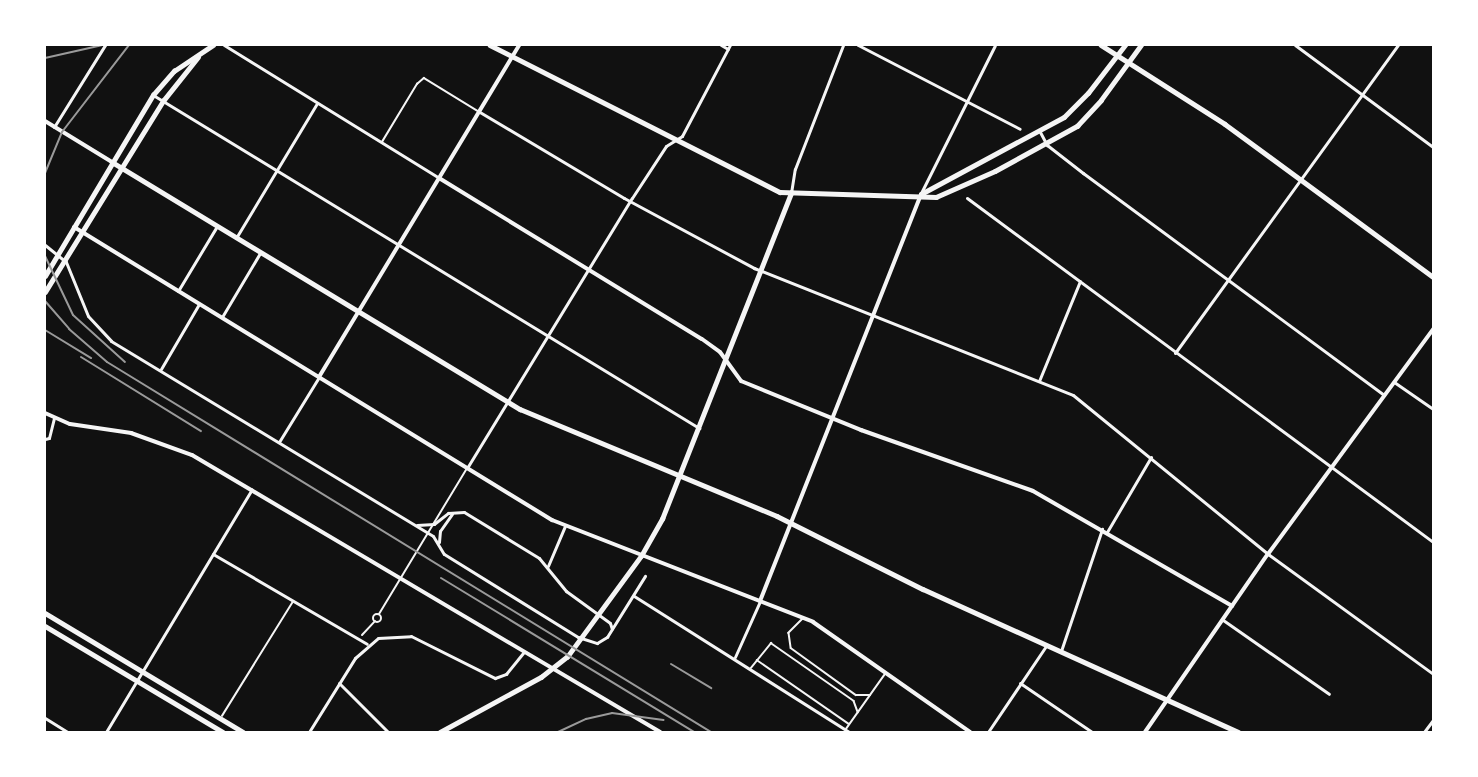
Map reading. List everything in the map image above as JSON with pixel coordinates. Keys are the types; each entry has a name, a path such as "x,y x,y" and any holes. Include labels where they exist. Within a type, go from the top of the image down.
{"main road":[{"path":"45,276 153,95 174,71 213,45"},
{"path":"490,45 758,183 791,193 921,194 936,197 959,190 1047,145 1085,119 1141,45"},
{"path":"1101,45 1130,61 1301,180 1433,278"},
{"path":"921,194 1040,132 1075,108 1125,45"},
{"path":"45,292 120,167 163,101 198,57"},
{"path":"112,162 507,402 679,477 792,523 1046,646 1238,732"},
{"path":"441,731 554,668 578,645 642,556 679,477 763,271 791,193"},
{"path":"45,613 243,732"},
{"path":"45,626 223,732"}],"street":[{"path":"54,127 105,45"},
{"path":"224,45 702,339 720,352 741,381 832,419 1013,482 1102,529 1232,606"},
{"path":"279,442 519,45"},
{"path":"375,621 374,616 379,614 629,201 666,146 676,141 729,47 721,45"},
{"path":"791,193 795,169 843,45"},
{"path":"858,45 1020,129"},
{"path":"735,657 792,523 921,194 996,45"},
{"path":"1295,45 1433,147"},
{"path":"1175,353 1398,45"},
{"path":"153,95 699,428"},
{"path":"236,237 317,104"},
{"path":"478,111 629,201 763,271 1073,395 1268,554 1433,674"},
{"path":"45,121 112,162"},
{"path":"1040,132 1047,145 1384,395"},
{"path":"967,198 1433,542"},
{"path":"178,291 217,226"},
{"path":"74,227 466,468 565,526 805,618 970,732"},
{"path":"45,245 66,262 88,316 100,332 123,350 161,369 415,525 439,544 444,554 578,637 597,643 612,629 645,576"},
{"path":"222,317 260,253"},
{"path":"1039,381 1080,281"},
{"path":"161,369 199,304"},
{"path":"1145,732 1268,554 1433,329"},
{"path":"1394,382 1433,409"},
{"path":"45,420 47,414 54,418 152,439 192,455 660,732"},
{"path":"47,439 54,418"},
{"path":"1107,532 1151,457"},
{"path":"106,732 252,489"},
{"path":"415,525 434,524 454,512 464,512 548,566 566,591 610,623 612,629"},
{"path":"439,544 440,531 454,512"},
{"path":"548,566 565,526"},
{"path":"1060,652 1102,529"},
{"path":"213,554 367,644"},
{"path":"634,596 735,657 847,731"},
{"path":"362,635 375,621 381,620 379,614"},
{"path":"1223,620 1329,694"},
{"path":"309,732 339,683 367,644 386,635 411,636 495,678 506,674 524,652"},
{"path":"988,732 1046,646"},
{"path":"339,683 388,732"},
{"path":"1020,683 1092,732"},
{"path":"45,718 67,732"},
{"path":"1424,732 1433,720"}],"lane":[{"path":"381,142 414,88 424,78 478,111"},
{"path":"215,727 292,602"},
{"path":"805,618 789,633 791,648 856,695 870,695"},
{"path":"751,668 767,645 775,645 854,701 858,712"},
{"path":"756,659 849,724"},
{"path":"847,731 849,724 886,674"}],"railway":[{"path":"45,58 102,45"},
{"path":"45,173 62,132 129,45"},
{"path":"45,256 73,315 125,362"},
{"path":"45,301 69,329 107,362 711,732"},
{"path":"45,330 91,358"},
{"path":"81,357 201,431"},
{"path":"441,578 694,732"},
{"path":"671,664 711,688"},
{"path":"558,732 586,719 612,713 664,720"}]}
